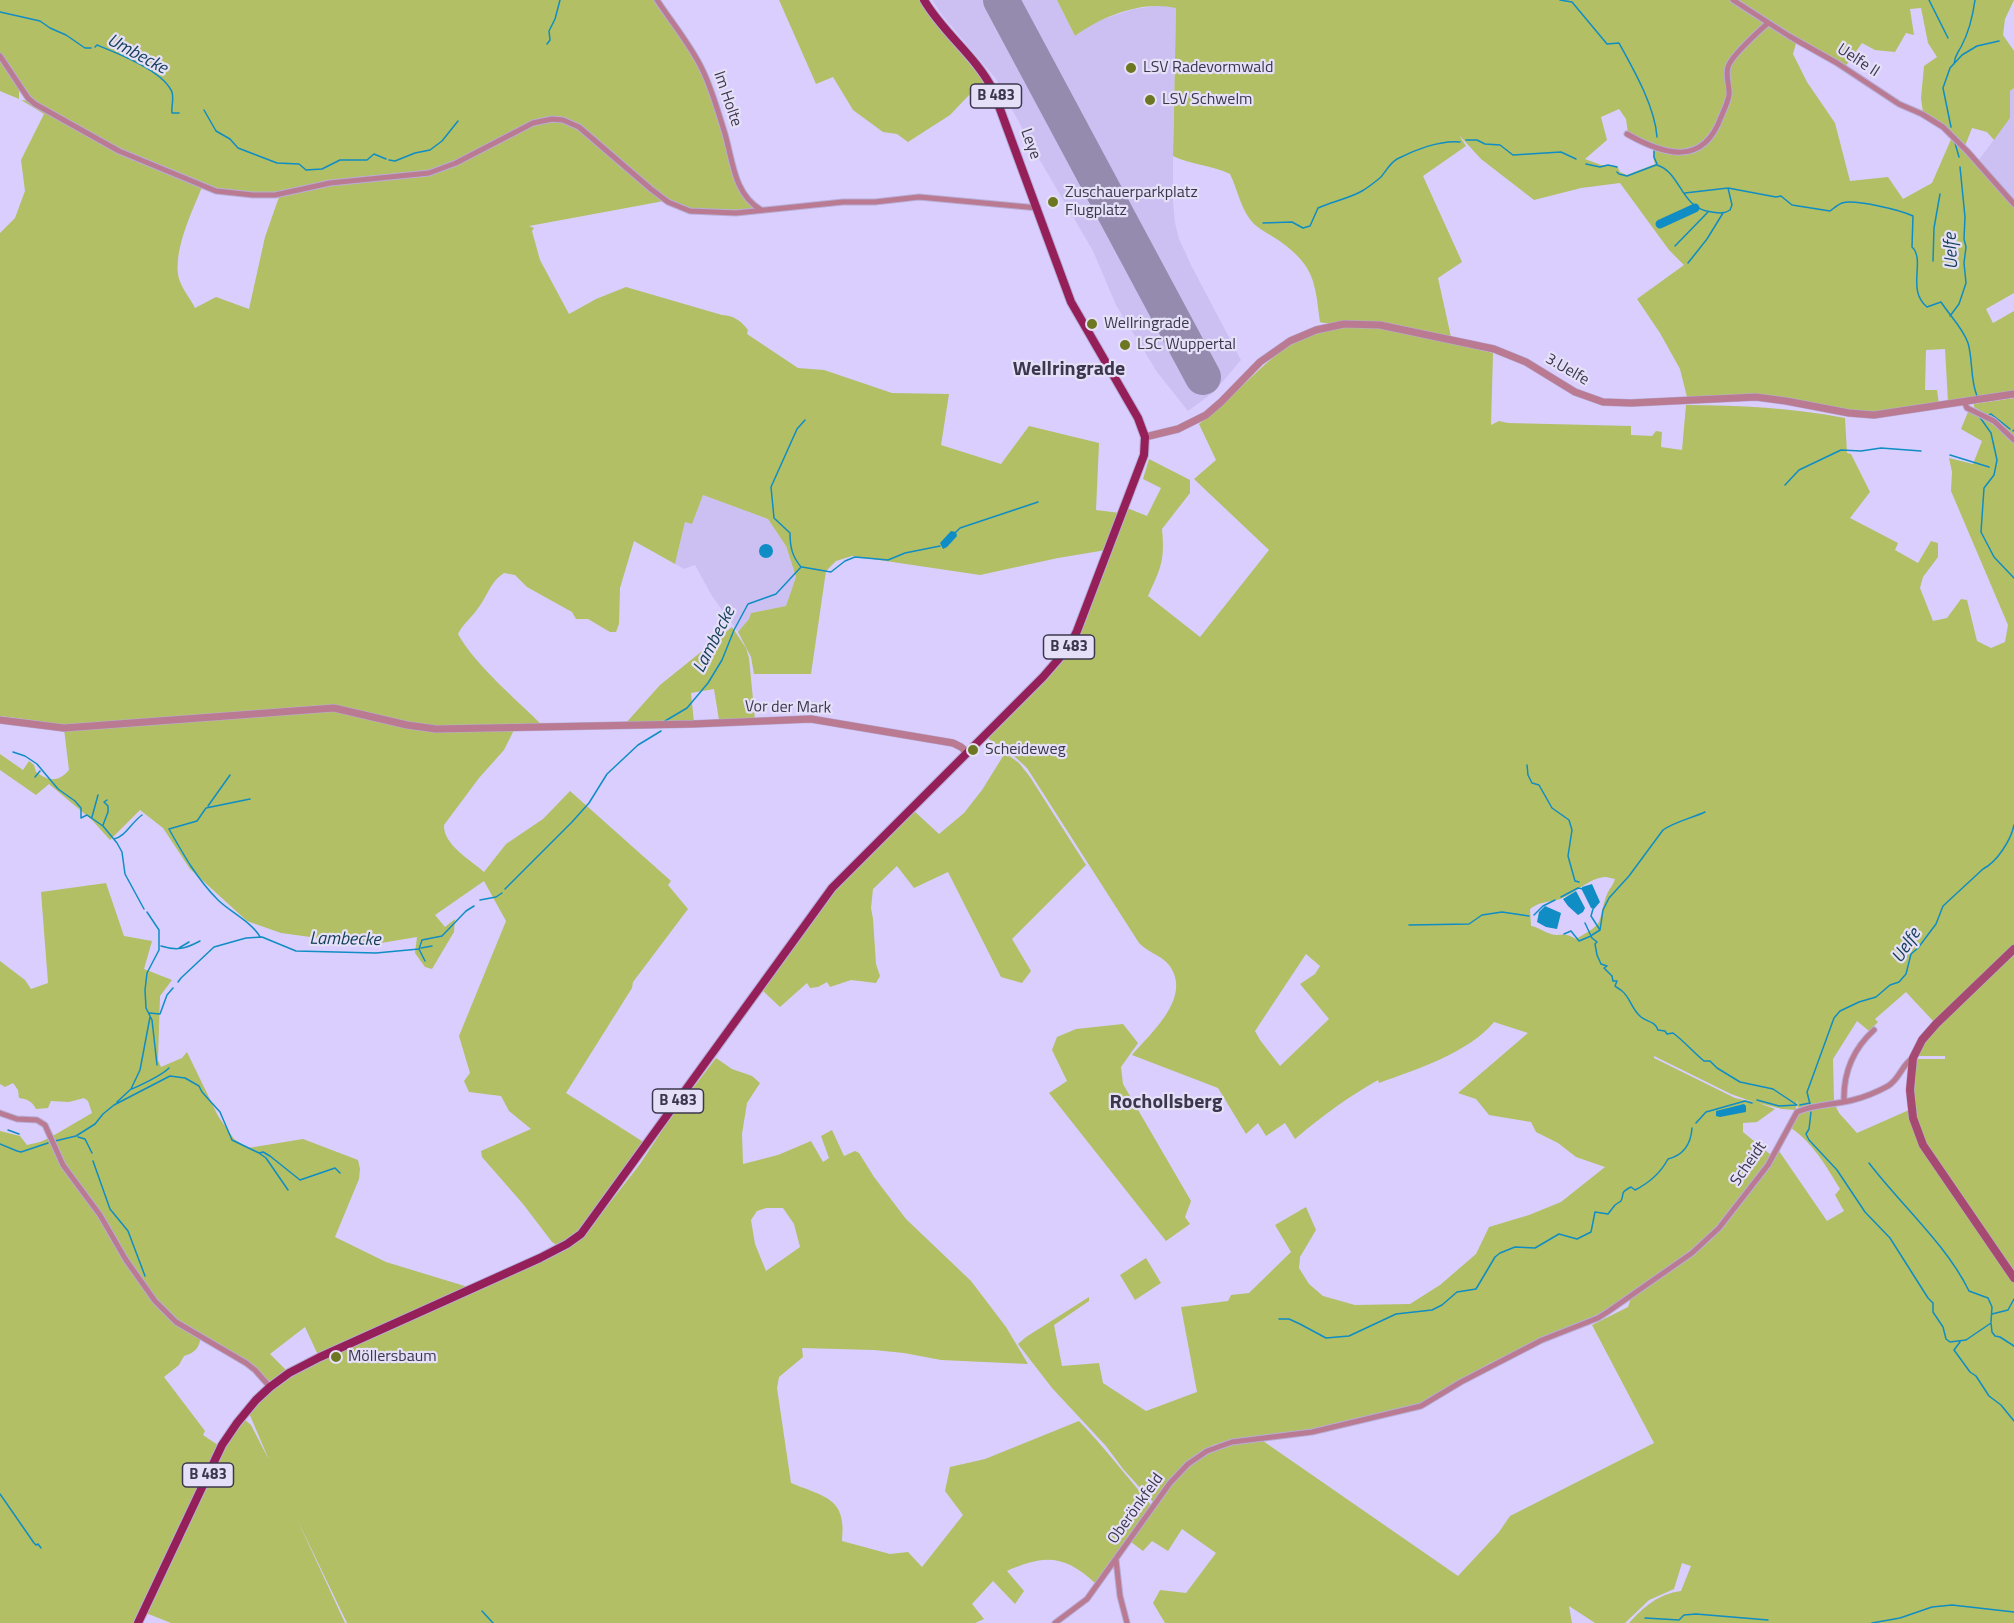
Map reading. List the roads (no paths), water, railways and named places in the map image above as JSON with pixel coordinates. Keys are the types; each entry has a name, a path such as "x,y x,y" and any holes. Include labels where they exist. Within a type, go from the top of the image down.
{"main road":[{"name":"Leye","path":"924,0 940,24 989,81 1038,208 1063,281 1078,314 1134,411 1144,437"},
{"name":"B 483","path":"138,1623 222,1445 245,1413 270,1387 289,1373 320,1357 540,1258 573,1240 581,1233 832,888 1043,677 1069,646 1086,611 1124,511 1144,455 1144,437"},
{"path":"2014,949 1930,1030 1918,1047 1910,1079 1910,1099 1918,1136 2014,1278"}],"street":[{"name":"Im Holte","path":"657,0 688,43 704,71 725,134 737,181 747,199 761,210"},
{"name":"Uelfe II","path":"1733,0 1837,63 1899,104 1934,121 1960,142 2014,204"},
{"path":"1627,134 1667,150 1686,153 1701,146 1717,130 1728,99 1728,67 1735,56 1768,23"},
{"path":"0,56 28,98 35,104 119,151 216,191 275,195 330,183 429,173 456,163 533,123 552,119 563,120 579,127 651,189 675,206 690,211 736,213 919,197 1038,208"},
{"name":"3.Uelfe","path":"1144,437 1178,429 1206,415 1260,362 1290,341 1316,330 1353,323 1380,325 1494,349 1526,362 1575,392 1603,402 1631,403 1756,397 1874,415 2014,394"},
{"path":"1964,401 1967,408 1994,421 2014,440"},
{"name":"Vor der Mark","path":"0,720 64,728 334,708 436,729 817,719 957,744 967,752"},
{"path":"1875,1030 1863,1042 1851,1060 1845,1082 1844,1102 1859,1098 1892,1083 1899,1077 1909,1060 1914,1058"},
{"name":"Scheidt","path":"1179,1473 1207,1451 1222,1444 1312,1432 1421,1406 1461,1382 1542,1340 1598,1318 1692,1253 1719,1228 1768,1165 1797,1112 1819,1105 1844,1102"},
{"path":"0,1113 17,1119 42,1122 45,1125 63,1165 107,1225 141,1284 162,1309 176,1322 246,1363 270,1387"},
{"name":"Oberönkfeld","path":"1055,1623 1087,1599 1179,1473"},
{"name":"Oberönkfeld","path":"1116,1560 1121,1602 1127,1623"}],"water":[{"path":"951,531 956,532 957,536 943,549 940,543"},
{"path":"766,544 771,546 773,551 771,556 766,558 761,556 759,551 761,546"},
{"path":"1592,884 1600,902 1594,909 1591,908 1582,890 1582,887"},
{"path":"1576,891 1585,908 1578,915 1563,899"},
{"path":"1545,906 1561,913 1557,929 1537,922 1539,912"},
{"path":"1744,1104 1746,1112 1716,1116 1716,1111"}],"waterway":[{"name":"Umbecke","path":"547,44 560,0"},
{"path":"1560,0 1572,2 1607,44 1619,43 1648,101 1657,137"},
{"path":"1929,0 1948,38"},
{"path":"1954,64 1972,18 1975,0"},
{"name":"Umbecke","path":"0,12 40,21 85,48 91,48"},
{"name":"Uelfe","path":"1951,127 1943,88 1950,68 1962,55 1977,46 1999,41"},
{"name":"Umbecke","path":"95,47 97,45 127,57 158,76 172,92 172,113 179,113"},
{"name":"Umbecke","path":"204,110 216,131 230,139 238,148 277,163 299,164 306,170 322,169 340,160 367,160 374,154 386,159"},
{"name":"Umbecke","path":"389,160 395,161 430,150 442,141 458,121"},
{"path":"1466,140 1500,145 1513,155 1561,152 1576,159"},
{"path":"1263,223 1292,222 1303,228 1310,226 1318,208 1365,189 1381,177 1397,159 1427,146 1460,142"},
{"name":"Uelfe","path":"1955,143 1959,157"},
{"path":"1654,151 1657,164"},
{"path":"1586,164 1617,167"},
{"path":"1617,172 1627,176 1656,165"},
{"path":"1657,165 1672,175 1693,205 1712,212 1724,213 1730,210 1732,205 1728,188 1781,196 1792,205 1830,211 1842,203 1857,202 1913,216 1912,247 1917,259 1918,292 1927,307 1941,302 1963,332 1970,349 1973,383 1977,396"},
{"name":"Uelfe","path":"1950,316 1959,304 1966,283 1965,217 1960,167"},
{"path":"1685,193 1728,188"},
{"path":"1933,261 1934,228 1940,194"},
{"path":"1660,224 1695,208"},
{"path":"1675,246 1708,212"},
{"path":"1688,263 1707,239 1723,213"},
{"path":"1989,415 1991,414 2010,429"},
{"name":"Uelfe","path":"1979,416 1991,433 1997,460 1994,475 1984,488 1981,532 1994,557 2014,578"},
{"name":"Lambecke","path":"665,721 687,708 708,683 722,660 748,604 776,594 801,567 792,551 790,533 774,518 771,487 797,429 805,420"},
{"path":"1785,485 1799,470 1841,450 1861,451 1881,448 1921,451"},
{"path":"1950,455 1989,467"},
{"path":"956,532 960,528 1038,502"},
{"path":"802,567 831,572 845,561 855,557 888,560 905,553 940,546"},
{"name":"Lambecke","path":"505,889 589,803 607,774 638,745 661,731"},
{"path":"13,752 37,764 58,789 81,808 81,818 87,815 103,826 122,852 125,874 144,909"},
{"path":"1527,765 1532,783 1539,785 1552,808 1569,820 1572,830 1568,856 1575,881 1579,882"},
{"path":"35,777 40,771"},
{"path":"208,806 230,775"},
{"path":"92,817 98,795"},
{"path":"250,799 206,808 197,821 169,829 203,884 223,904 252,927 260,937"},
{"path":"103,825 108,812 108,806 104,802 107,800"},
{"path":"1600,930 1603,910 1609,898 1629,876 1663,830 1705,812"},
{"path":"114,839 121,836 142,815"},
{"name":"Uelfe","path":"1810,1104 1807,1092 1834,1018 1840,1011 1876,997 1890,985 1899,982 1906,974 1911,954 1936,924 1943,906 1998,856 2007,844 2014,825"},
{"path":"1561,897 1578,888 1583,889"},
{"name":"Lambecke","path":"480,900 496,897 502,893"},
{"path":"1534,915 1543,906 1555,900"},
{"name":"Lambecke","path":"178,982 214,947 246,938 262,937 296,951 376,953 419,949 422,940 442,936 466,911 474,906"},
{"path":"1592,935 1600,930 1591,916 1593,909"},
{"path":"147,912 159,930 159,950 147,973 145,990 146,1008 152,1020 157,1065"},
{"path":"1409,925 1469,924 1482,915 1502,912 1529,916"},
{"path":"1585,923 1592,938 1597,942 1595,944 1601,964 1607,966 1604,968 1612,976 1613,981 1617,981 1615,986 1625,994 1641,1017 1653,1023 1658,1030 1665,1031 1667,1034 1673,1033 1704,1061 1710,1061 1740,1082 1773,1089 1797,1105"},
{"path":"1564,934 1571,931 1579,941 1591,936"},
{"path":"161,946 181,948 200,941"},
{"path":"179,948 189,942"},
{"path":"421,948 432,946"},
{"path":"419,949 425,961"},
{"name":"Lambecke","path":"149,1013 160,1014 167,995 173,988"},
{"path":"117,1102 131,1089 140,1070 150,1017"},
{"path":"132,1089 157,1077 169,1068"},
{"path":"55,1141 76,1136 95,1124 114,1105 170,1076 185,1078 199,1086 220,1112 232,1140 270,1156 300,1180 335,1168 340,1173"},
{"path":"1757,1100 1779,1106 1797,1105"},
{"path":"1696,1123 1706,1112 1745,1101 1752,1103"},
{"path":"1800,1105 1810,1103"},
{"name":"Uelfe","path":"1811,1112 1809,1129 1806,1134 1809,1140 1837,1170 1865,1212 1890,1238 1933,1303 1933,1312 1943,1327 1946,1339 1950,1342 1966,1340 1991,1323 1995,1336 2014,1346"},
{"path":"1279,1319 1289,1319 1326,1338 1349,1336 1396,1314 1432,1310 1457,1292 1476,1289 1495,1257 1500,1253 1515,1247 1535,1248 1559,1234 1577,1239 1591,1232 1595,1212 1608,1214 1621,1201 1625,1191 1631,1187 1635,1190 1654,1178 1668,1159 1678,1155 1686,1148 1692,1128"},
{"path":"8,1130 19,1134"},
{"path":"78,1137 85,1139 92,1153"},
{"path":"0,1144 21,1152 48,1143"},
{"path":"259,1153 266,1158 288,1190"},
{"path":"93,1161 110,1209 128,1231 145,1276"},
{"path":"1869,1163 1936,1241 1969,1291 1988,1298 1992,1307 1991,1322"},
{"path":"1992,1314 2008,1310 2014,1299"},
{"path":"1960,1342 1954,1350 1989,1396 2001,1405 2014,1421"},
{"path":"0,1494 34,1543 41,1548"},
{"path":"1872,1623 1900,1618 1932,1607 1952,1605 2014,1612"},
{"path":"482,1611 493,1623"},
{"path":"1645,1618 1679,1620 1684,1615 1696,1614 1768,1620"}],"place":[{"name":"LSV Radevormwald","path":"1131,68"},
{"name":"LSV Schwelm","path":"1150,100"},
{"name":"Zuschauerparkplatz Flugplatz","path":"1053,202"},
{"name":"Wellringrade","path":"1092,324"},
{"name":"LSC Wuppertal","path":"1125,345"},
{"name":"Scheideweg","path":"973,750"},
{"name":"Möllersbaum","path":"336,1357"}],"district":[{"name":"Wellringrade","path":"1069,370"},
{"name":"Rochollsberg","path":"1166,1103"}]}
